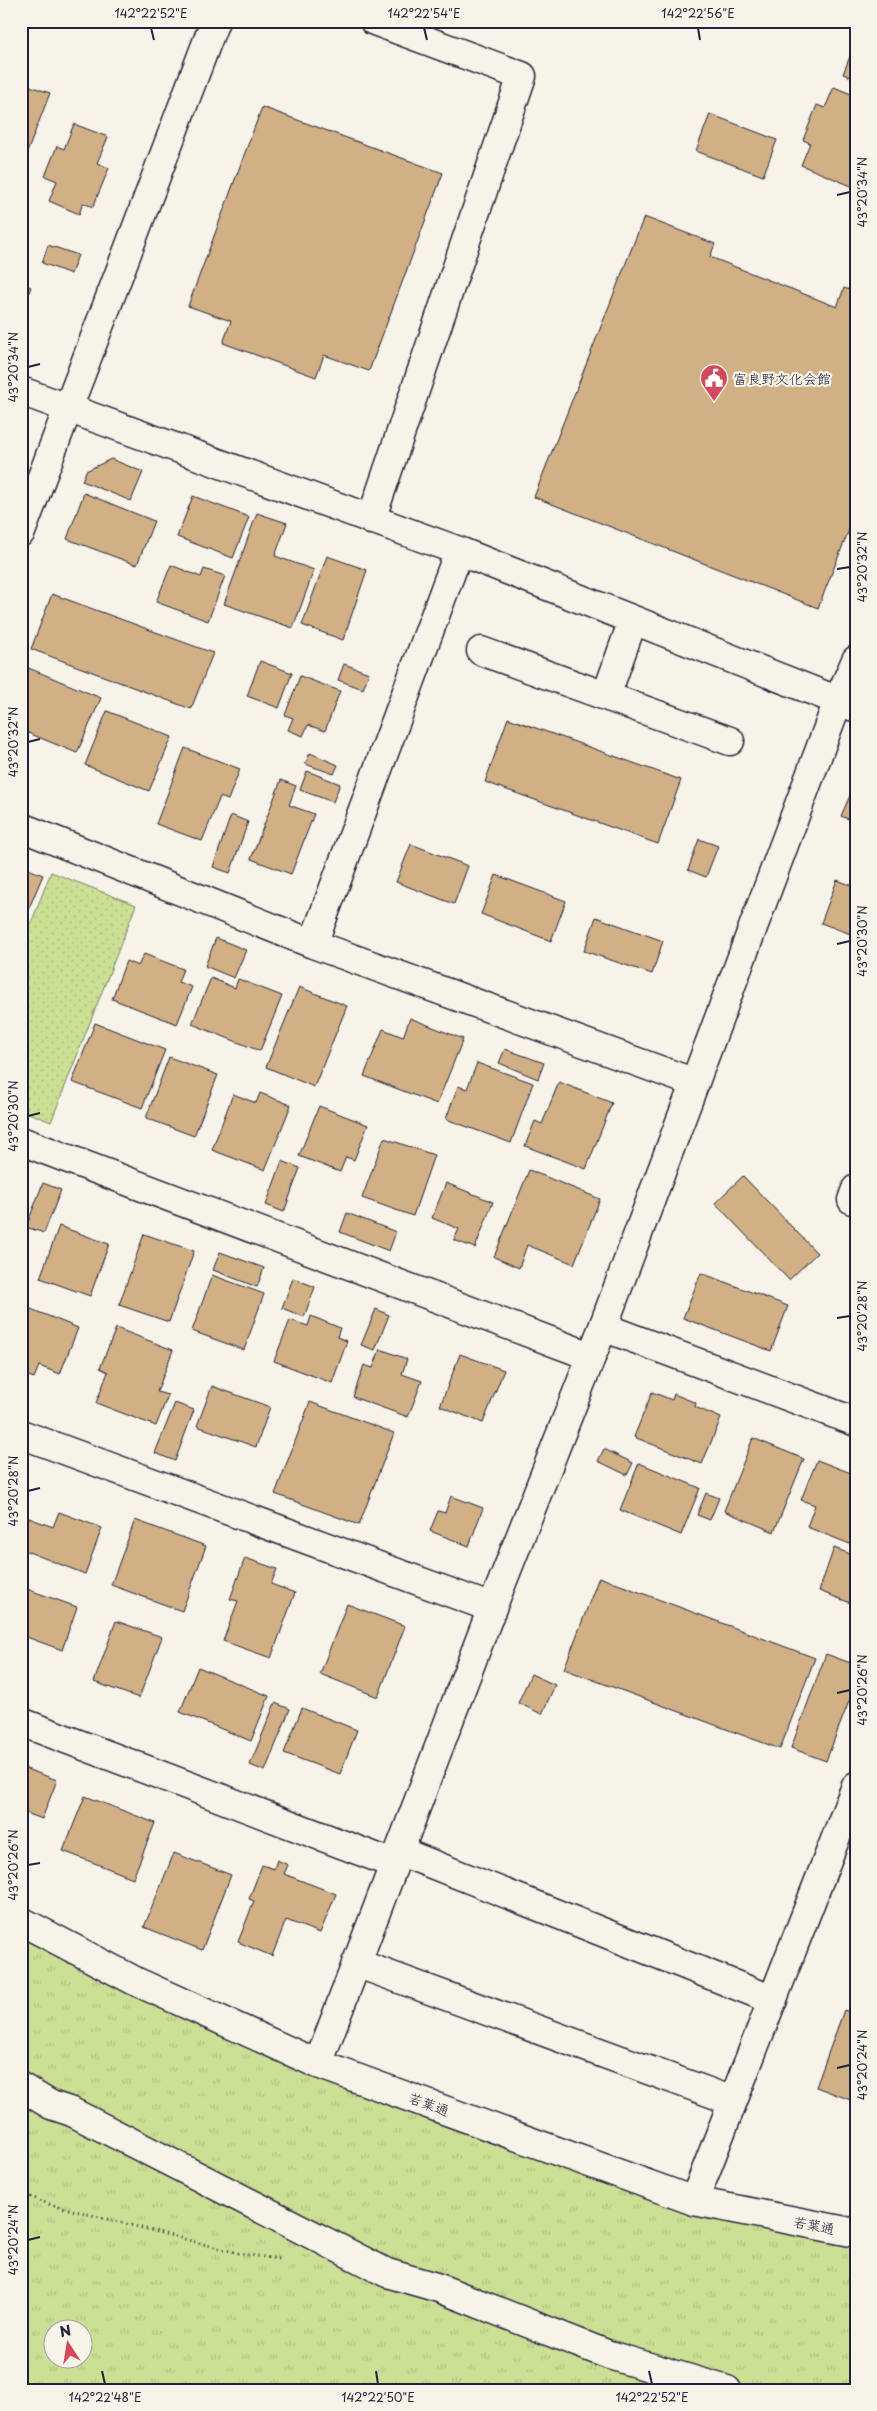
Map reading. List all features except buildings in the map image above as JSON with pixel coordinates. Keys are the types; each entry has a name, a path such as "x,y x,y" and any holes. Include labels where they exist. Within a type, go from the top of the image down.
{"street":[{"path":"21,532 69,410 215,21"},
{"path":"371,520 522,76 374,21"},
{"path":"21,391 458,551 847,704"},
{"path":"313,944 458,551"},
{"path":"606,696 633,620"},
{"path":"481,651 730,741"},
{"path":"318,2064 492,1608 603,1327 695,1083 847,704 856,660"},
{"path":"21,827 313,944 695,1083"},
{"path":"21,1141 590,1356"},
{"path":"856,1188 852,1200 856,1201"},
{"path":"603,1327 856,1422"},
{"path":"21,1434 492,1608"},
{"path":"21,1722 397,1858 773,2000"},
{"path":"694,2200 856,1786"},
{"name":"若葉通","path":"21,1921 135,1981 318,2064 694,2200 856,2233"},
{"path":"356,1963 733,2100"},
{"path":"21,2087 51,2105 80,2117 387,2273 439,2288 609,2355 727,2390"}],"path":[{"path":"21,2193 49,2204 242,2254 280,2259"}],"green space":[{"path":"51,872 136,905 51,1122 21,1110 21,949"},
{"path":"21,1921 135,1981 553,2149 856,2233 856,2390 21,2390"}],"place":[{"name":"富良野文化会館","path":"714,402"}]}
